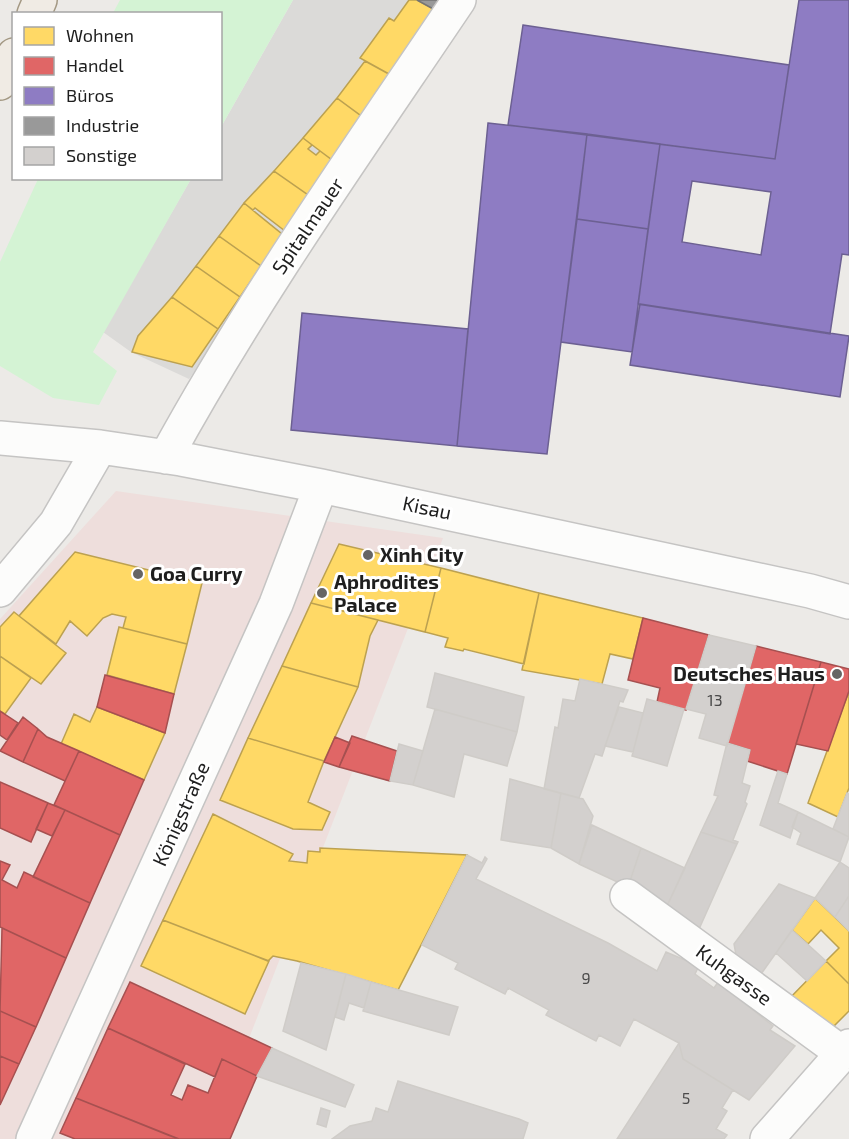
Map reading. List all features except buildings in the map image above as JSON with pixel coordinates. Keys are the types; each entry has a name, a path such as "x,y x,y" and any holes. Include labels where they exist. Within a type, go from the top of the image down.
{"main road":[{"path":"0,83 12,59"}],"street":[{"name":"Spitalmauer","path":"166,457 199,397 264,292 459,0"},
{"name":"Kisau","path":"0,438 100,447 321,486 810,591 849,602"},
{"path":"0,591 56,523 100,447"},
{"name":"Königstraße","path":"33,1139 276,604 321,486"},
{"name":"Kuhgasse","path":"627,896 846,1050"},
{"path":"767,1139 846,1050"}],"shaded area":[{"path":"293,0 459,0 385,100 189,379 131,352 103,332 190,180 222,180 222,125"},
{"path":"116,491 443,538 210,1139 0,1139 0,619"}],"green space":[{"path":"120,0 293,0 222,125 222,12 114,12"},
{"path":"38,180 190,180 93,352 117,371 99,405 53,398 0,366 0,262"}],"place":[{"name":"Xinh City","path":"368,555"},
{"name":"Goa Curry","path":"138,574"},
{"name":"Aphrodites Palace","path":"322,593"},
{"name":"Deutsches Haus","path":"837,674"}]}
